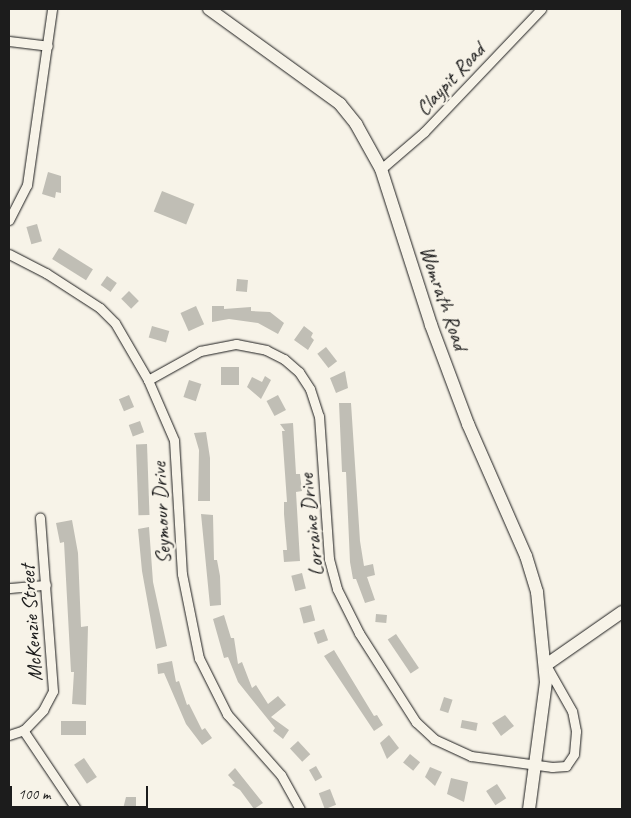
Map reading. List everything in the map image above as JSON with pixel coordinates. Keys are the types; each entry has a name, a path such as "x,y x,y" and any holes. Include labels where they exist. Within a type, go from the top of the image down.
{"street":[{"path":"9,220 27,185 52,9"},
{"name":"Womrath Road","path":"209,9 340,104 356,124 380,169 412,271 463,410 529,565 540,610 546,665 530,809"},
{"name":"Claypit Road","path":"380,169 424,132 541,9"},
{"path":"9,41 48,46"},
{"name":"Seymour Drive","path":"9,254 46,273 102,310 115,323 148,380 174,440 182,574 199,658 227,714 281,775 300,809"},
{"name":"Lorraine Drive","path":"148,380 200,351 227,344 244,344 266,350 292,365 310,389 319,416 329,559 343,605 416,722 434,739 471,756 566,766 574,754 576,731 572,711 546,665"},
{"name":"McKenzie Street","path":"9,735 23,730 43,710 53,691 40,517"},
{"path":"9,588 46,585"},
{"path":"546,665 622,612"},
{"path":"23,730 76,809"}],"building":[{"path":"48,172 61,176 61,193 56,192 55,198 42,194"},
{"path":"162,191 194,204 186,225 154,211"},
{"path":"37,224 42,241 31,244 26,227"},
{"path":"59,248 93,269 86,280 52,259"},
{"path":"107,276 117,283 111,292 101,285"},
{"path":"237,279 248,280 247,292 236,291"},
{"path":"129,291 139,301 131,309 121,299"},
{"path":"196,306 204,324 189,331 180,313"},
{"path":"212,306 224,306 224,309 251,307 251,311 270,312 284,323 278,334 258,323 229,319 212,322"},
{"path":"152,326 169,331 166,342 149,338"},
{"path":"304,326 313,333 311,337 314,340 308,350 294,340"},
{"path":"326,347 337,361 328,368 317,354"},
{"path":"221,367 239,367 239,385 221,385"},
{"path":"345,371 348,388 336,393 330,378"},
{"path":"265,376 271,380 261,399 247,387 252,377 262,382"},
{"path":"189,380 201,384 196,401 183,397"},
{"path":"129,395 134,407 124,411 119,399"},
{"path":"278,395 286,410 275,416 267,401"},
{"path":"339,403 351,403 360,541 364,566 373,564 375,575 367,577 375,600 365,603 356,579 353,579 350,562 346,472 342,472"},
{"path":"140,421 144,432 133,436 129,425"},
{"path":"293,423 296,474 300,474 302,491 296,492 300,561 284,562 283,550 287,550 284,502 287,502 282,431 285,431 280,424"},
{"path":"206,432 210,458 210,501 198,501 199,450 194,433"},
{"path":"136,444 147,444 149,515 138,515"},
{"path":"201,514 213,515 214,560 217,560 220,576 221,605 210,606"},
{"path":"72,520 78,553 81,627 88,626 86,705 72,704 74,672 71,672 64,542 60,543 56,523"},
{"path":"149,527 153,582 167,646 156,649 142,571 138,529"},
{"path":"302,573 306,589 295,591 291,576"},
{"path":"311,605 315,620 304,624 299,608"},
{"path":"376,614 387,615 386,623 375,622"},
{"path":"224,615 231,638 234,638 238,664 242,662 252,688 256,685 268,704 278,696 286,705 271,717 289,730 283,739 273,731 275,728 238,682 228,657 224,658 213,619"},
{"path":"324,629 328,640 318,644 314,633"},
{"path":"396,634 419,668 411,674 388,640"},
{"path":"334,650 374,716 377,715 383,725 374,731 324,656"},
{"path":"172,661 176,682 179,681 187,705 189,704 202,730 205,728 212,738 202,745 186,724 164,673 158,674 157,664"},
{"path":"444,697 453,700 448,713 440,710"},
{"path":"505,715 514,726 501,736 492,723"},
{"path":"462,720 478,723 476,731 460,728"},
{"path":"61,721 86,721 86,735 61,735"},
{"path":"389,735 399,748 387,759 380,743"},
{"path":"298,741 310,754 302,762 290,749"},
{"path":"410,754 420,762 413,771 403,763"},
{"path":"84,758 97,777 87,784 74,765"},
{"path":"316,766 322,777 315,781 309,770"},
{"path":"430,767 442,772 435,786 425,777"},
{"path":"235,768 263,803 254,809 240,790 232,785 235,783 228,775"},
{"path":"451,778 468,782 464,802 447,794"},
{"path":"497,784 506,798 495,805 486,791"},
{"path":"330,789 336,805 325,809 319,793"},
{"path":"126,797 136,797 136,809 123,809"}]}
